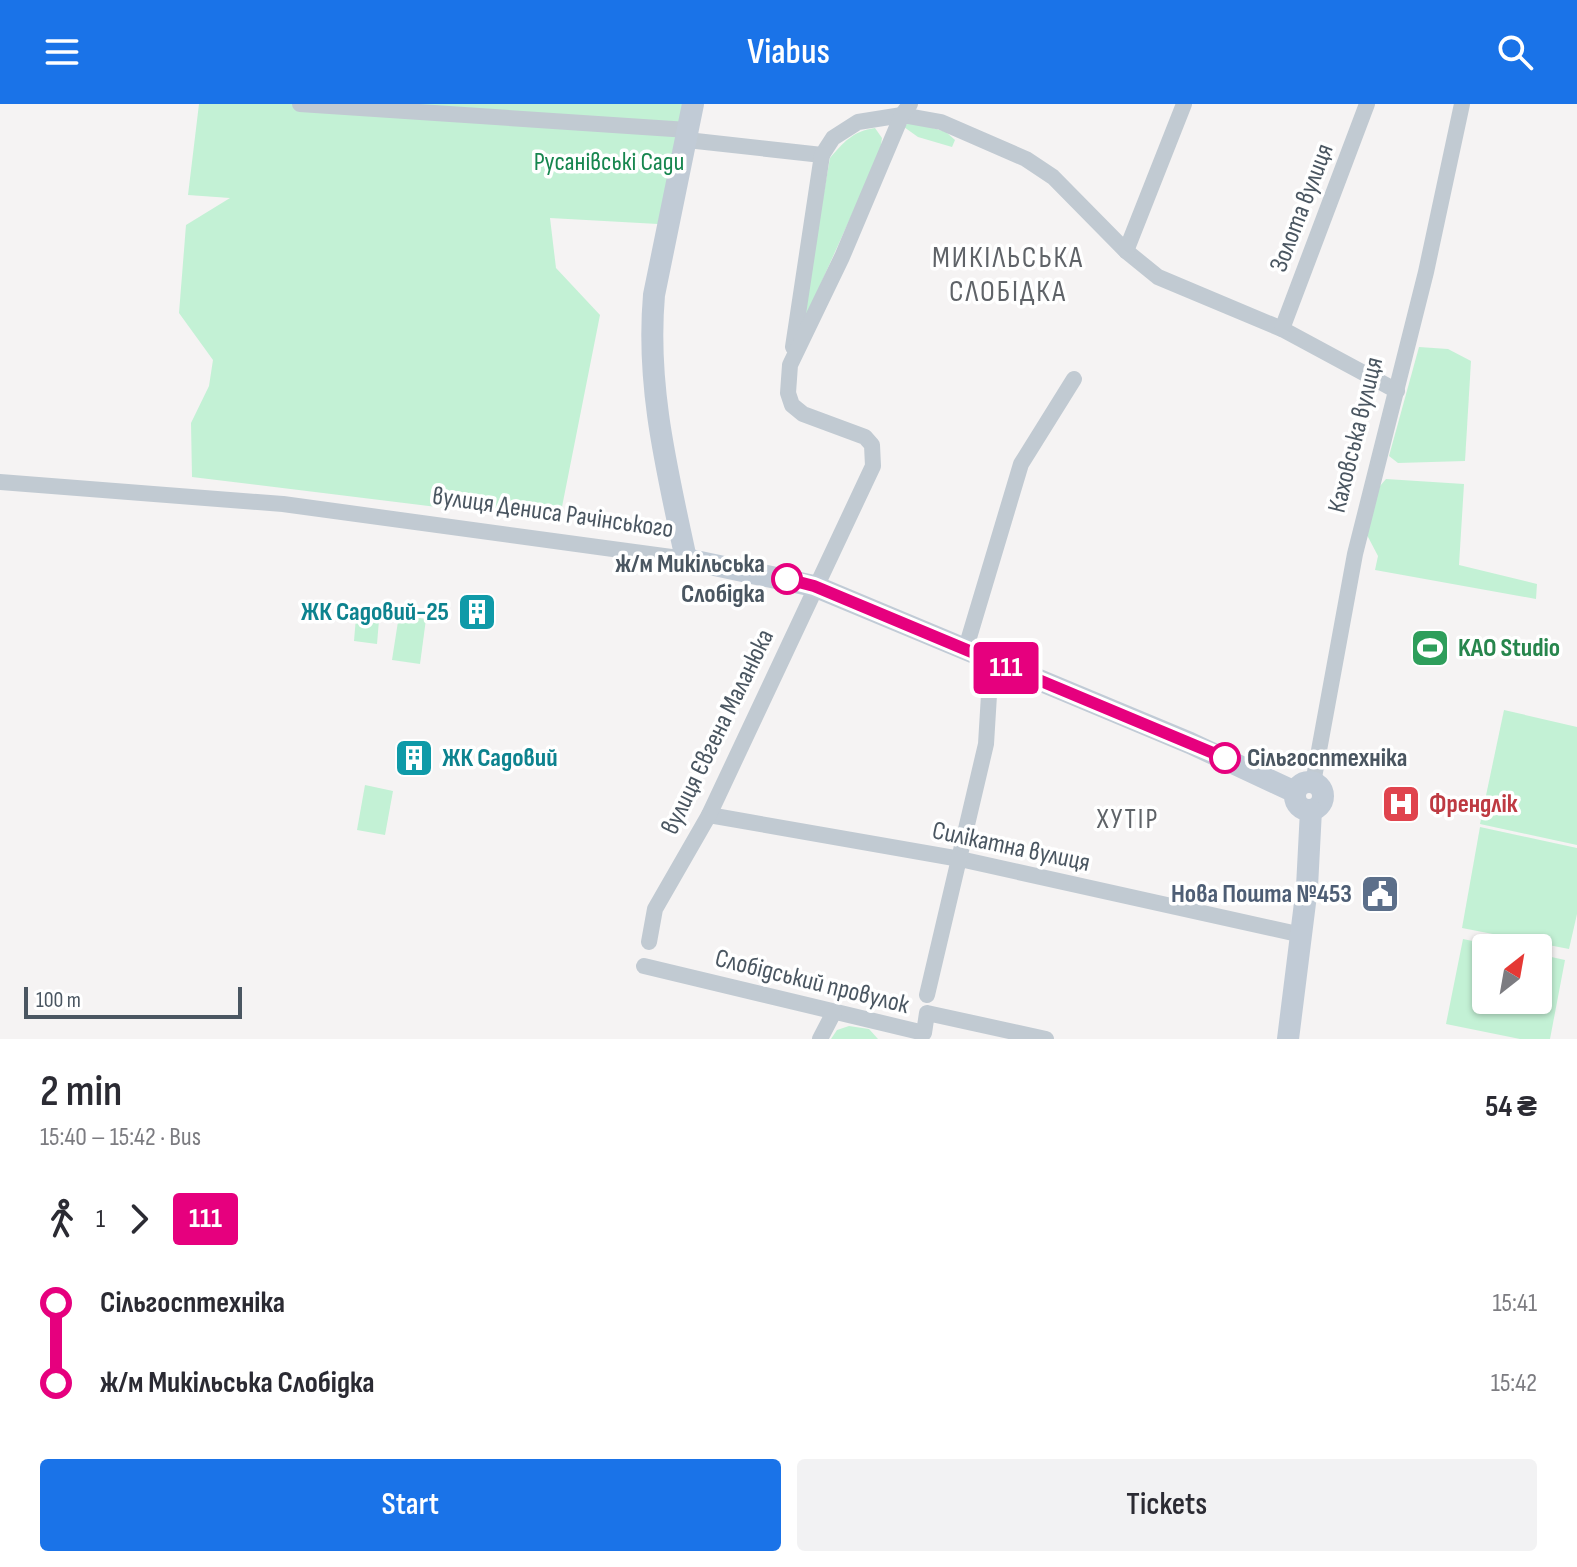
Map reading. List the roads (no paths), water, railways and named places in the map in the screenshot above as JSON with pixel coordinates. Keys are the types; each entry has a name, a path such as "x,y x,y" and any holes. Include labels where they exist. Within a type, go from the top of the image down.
{"main road":[{"path":"686,559 651,375 654,295 693,104"},
{"name":"вулиця Дениса Рачінського","path":"686,559 814,586 991,662 1304,787"},
{"path":"1288,1039 1302,935 1311,810 1298,806 1304,787"}],"street":[{"path":"300,104 687,135 822,155 833,138 846,128 906,109 1026,159 1053,177 1126,251 1158,277 1282,329 1397,391"},
{"path":"1126,251 1184,104"},
{"name":"Золота вулиця","path":"1282,329 1367,104"},
{"name":"Каховська вулиця","path":"1304,787 1355,554 1397,391 1462,104"},
{"name":"вулиця Євгена Маланюка","path":"790,365 842,257 906,109"},
{"name":"вулиця Євгена Маланюка","path":"649,942 655,909 709,815 873,466 872,445 865,437 803,414 792,405 788,393 822,155"},
{"path":"965,651 1021,464 1074,379"},
{"name":"вулиця Дениса Рачінського","path":"0,482 283,504 686,559"},
{"path":"927,995 986,744 991,662"},
{"name":"Силікатна вулиця","path":"709,815 960,859 1302,935"},
{"name":"Слобідський провулок","path":"644,966 834,1012 893,1032 924,1033 927,1013 1046,1039"},
{"path":"820,1039 834,1012"}],"place":[{"name":"ж/м Микільська Слобідка","path":"787,579"},
{"name":"ЖК Садовий-25","path":"477,612"},
{"name":"KAO Studio","path":"1430,648"},
{"name":"ЖК Садовий","path":"414,758"},
{"name":"Сільгосптехніка","path":"1225,758"},
{"name":"Френдлік","path":"1401,804"},
{"name":"Нова Пошта №453","path":"1380,894"}],"district":[{"name":"МИКІЛЬСЬКА СЛОБІДКА","path":"1008,275"},
{"name":"ХУТІР","path":"1128,819"}],"park label":[{"name":"Русанівські Сади","path":"609,162"}]}
